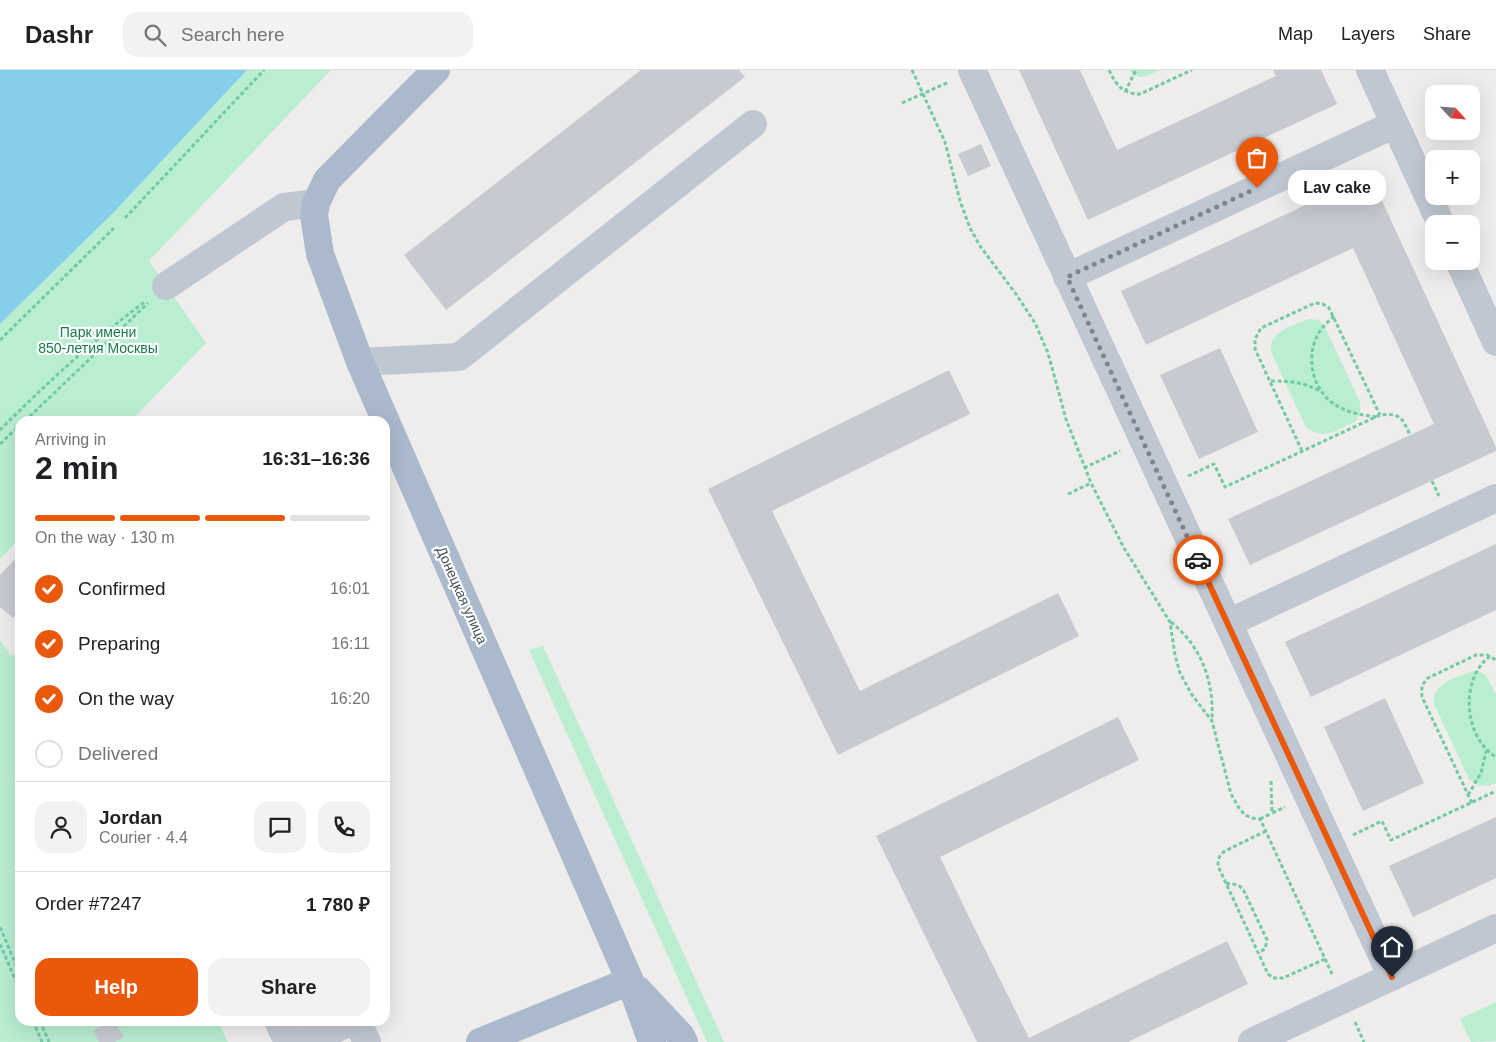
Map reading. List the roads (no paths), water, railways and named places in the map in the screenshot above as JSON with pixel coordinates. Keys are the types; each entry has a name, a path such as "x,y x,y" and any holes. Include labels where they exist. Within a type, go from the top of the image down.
{"main road":[{"path":"316,203 327,180 436,70"},
{"name":"Донецкая улица","path":"316,203 314,215 320,254 360,362 384,416"},
{"name":"Донецкая улица","path":"390,431 630,981 652,1042"},
{"path":"480,1042 630,981"},
{"name":"Донецкая улица","path":"630,981 681,1036 684,1042"}],"street":[{"path":"1370,70 1438,215"},
{"path":"972,71 1392,977"},
{"path":"360,362 458,357 753,124"},
{"path":"1067,277 1395,124"},
{"path":"166,286 284,207 316,203"},
{"path":"1463,270 1496,342"},
{"path":"1228,623 1496,498"},
{"path":"1252,1042 1496,928"},
{"path":"280,1026 288,1042"},
{"path":"306,1042 341,1026"},
{"path":"360,1026 368,1042"}],"water":[{"path":"0,70 247,70 114,212 0,324"}],"place":[{"name":"Lav cake","path":"1257,188"}],"park label":[{"name":"Парк имени 850-летия Москвы","path":"98,340"}]}
